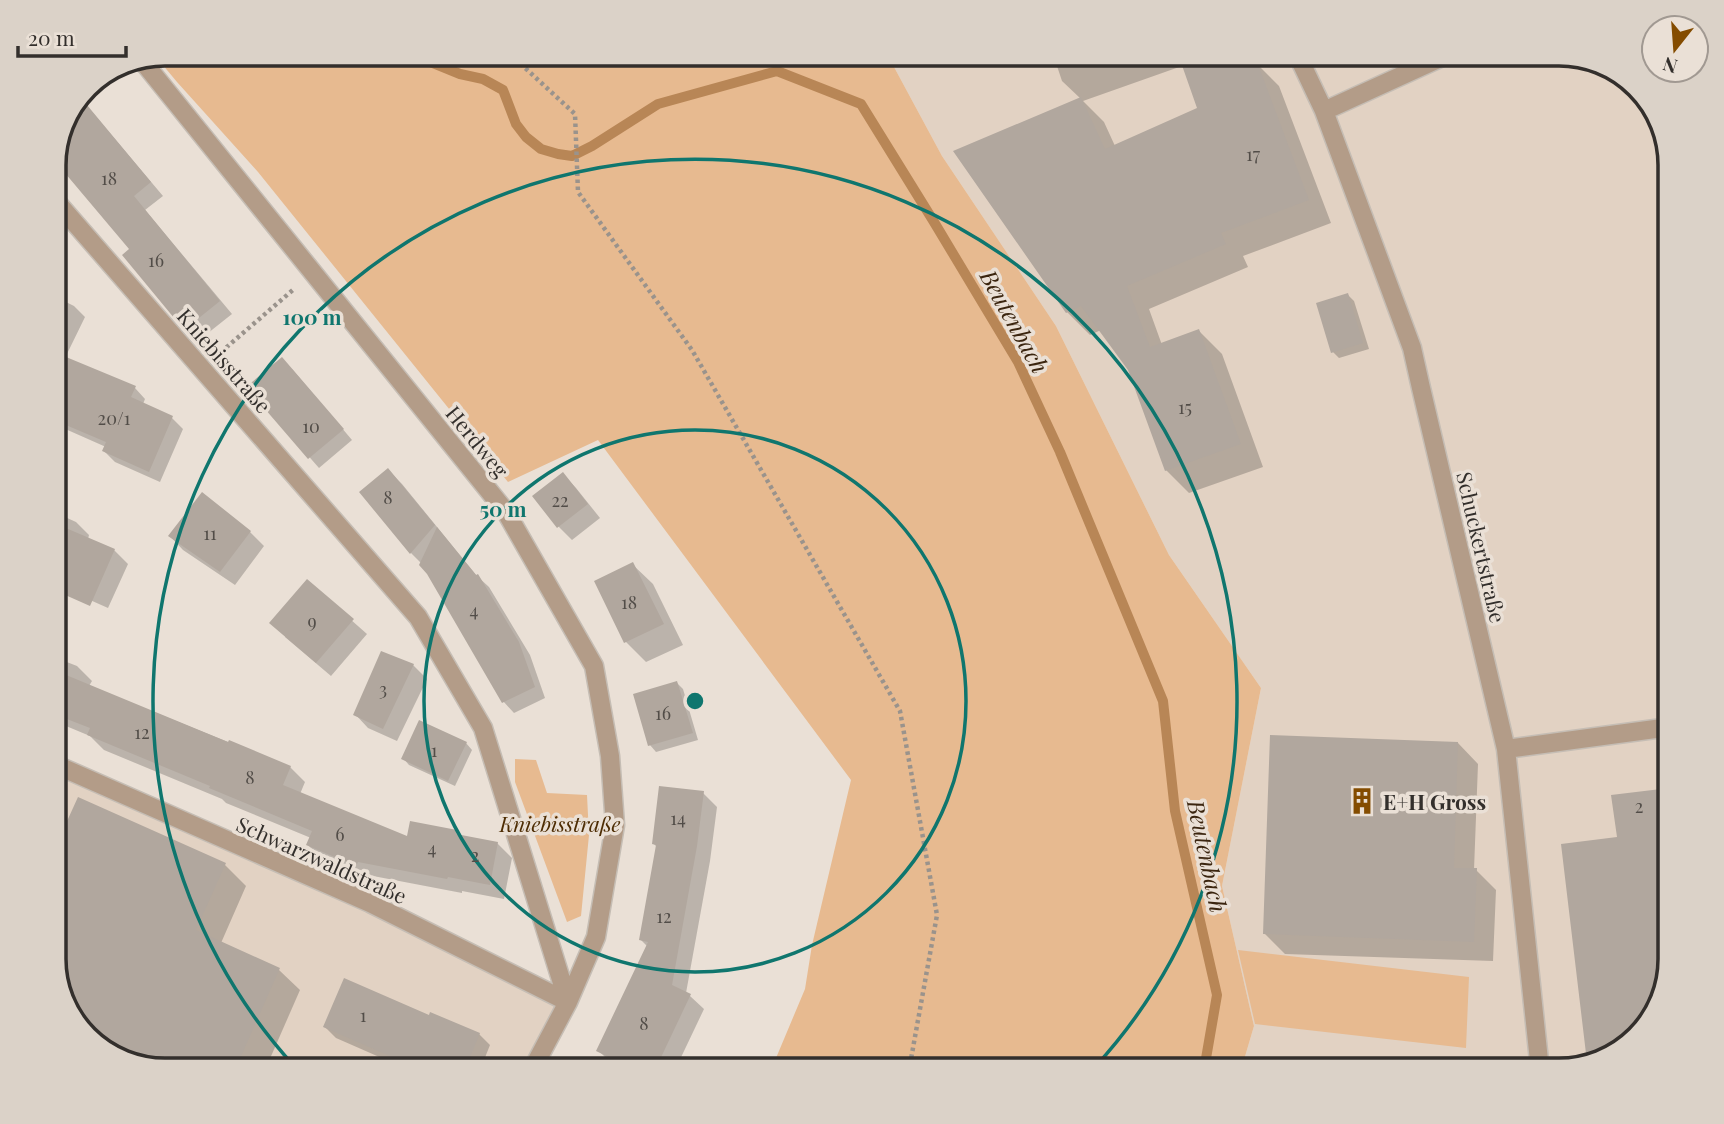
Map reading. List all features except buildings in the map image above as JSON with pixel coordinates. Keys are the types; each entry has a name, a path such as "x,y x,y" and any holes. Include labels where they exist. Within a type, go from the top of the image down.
{"street":[{"name":"Schuckertstraße","path":"1303,66 1324,111 1412,348 1506,749 1539,1058"},
{"path":"1324,111 1423,66"},
{"name":"Herdweg","path":"148,68 506,512 594,666 610,757 615,825 596,937 568,1002 538,1058"},
{"name":"Kniebisstraße","path":"67,213 418,617 483,728 568,1002"},
{"path":"1506,749 1658,729"},
{"name":"Schwarzwaldstraße","path":"67,770 369,903 568,1002"}],"path":[{"path":"523,66 575,114 578,192 692,350 900,711 937,915 911,1058"},
{"path":"202,368 312,274"}],"shaded area":[{"path":"893,66 1558,66 1571,67 1602,77 1633,100 1652,134 1658,166 1658,958 1654,984 1647,1002 1624,1033 1590,1052 1558,1058 1245,1058 1254,1026 1222,886 1261,688 1169,555 1056,326 942,156"},
{"path":"67,770 568,1002 538,1058 166,1058 140,1054 122,1047 111,1041 87,1019 68,978"}],"green space":[{"path":"164,66 893,66 942,156 1056,326 1169,555 1261,688 1222,886 1254,1026 1245,1058 776,1058 805,989 812,945 851,780 598,440 508,482 258,172"},
{"name":"Kniebisstraße","path":"515,759 536,760 547,793 587,795 589,835 581,916 567,922 515,782"},
{"path":"1238,950 1469,977 1466,1048 1255,1024"}],"waterway":[{"name":"Beutenbach","path":"440,66 483,79 503,90 516,124 526,137 541,149 572,156 658,104 777,71 861,104 1018,362 1060,452 1163,701 1175,811 1217,995 1206,1058"}],"place":[{"name":"E+H Gross","path":"1362,801"}]}
